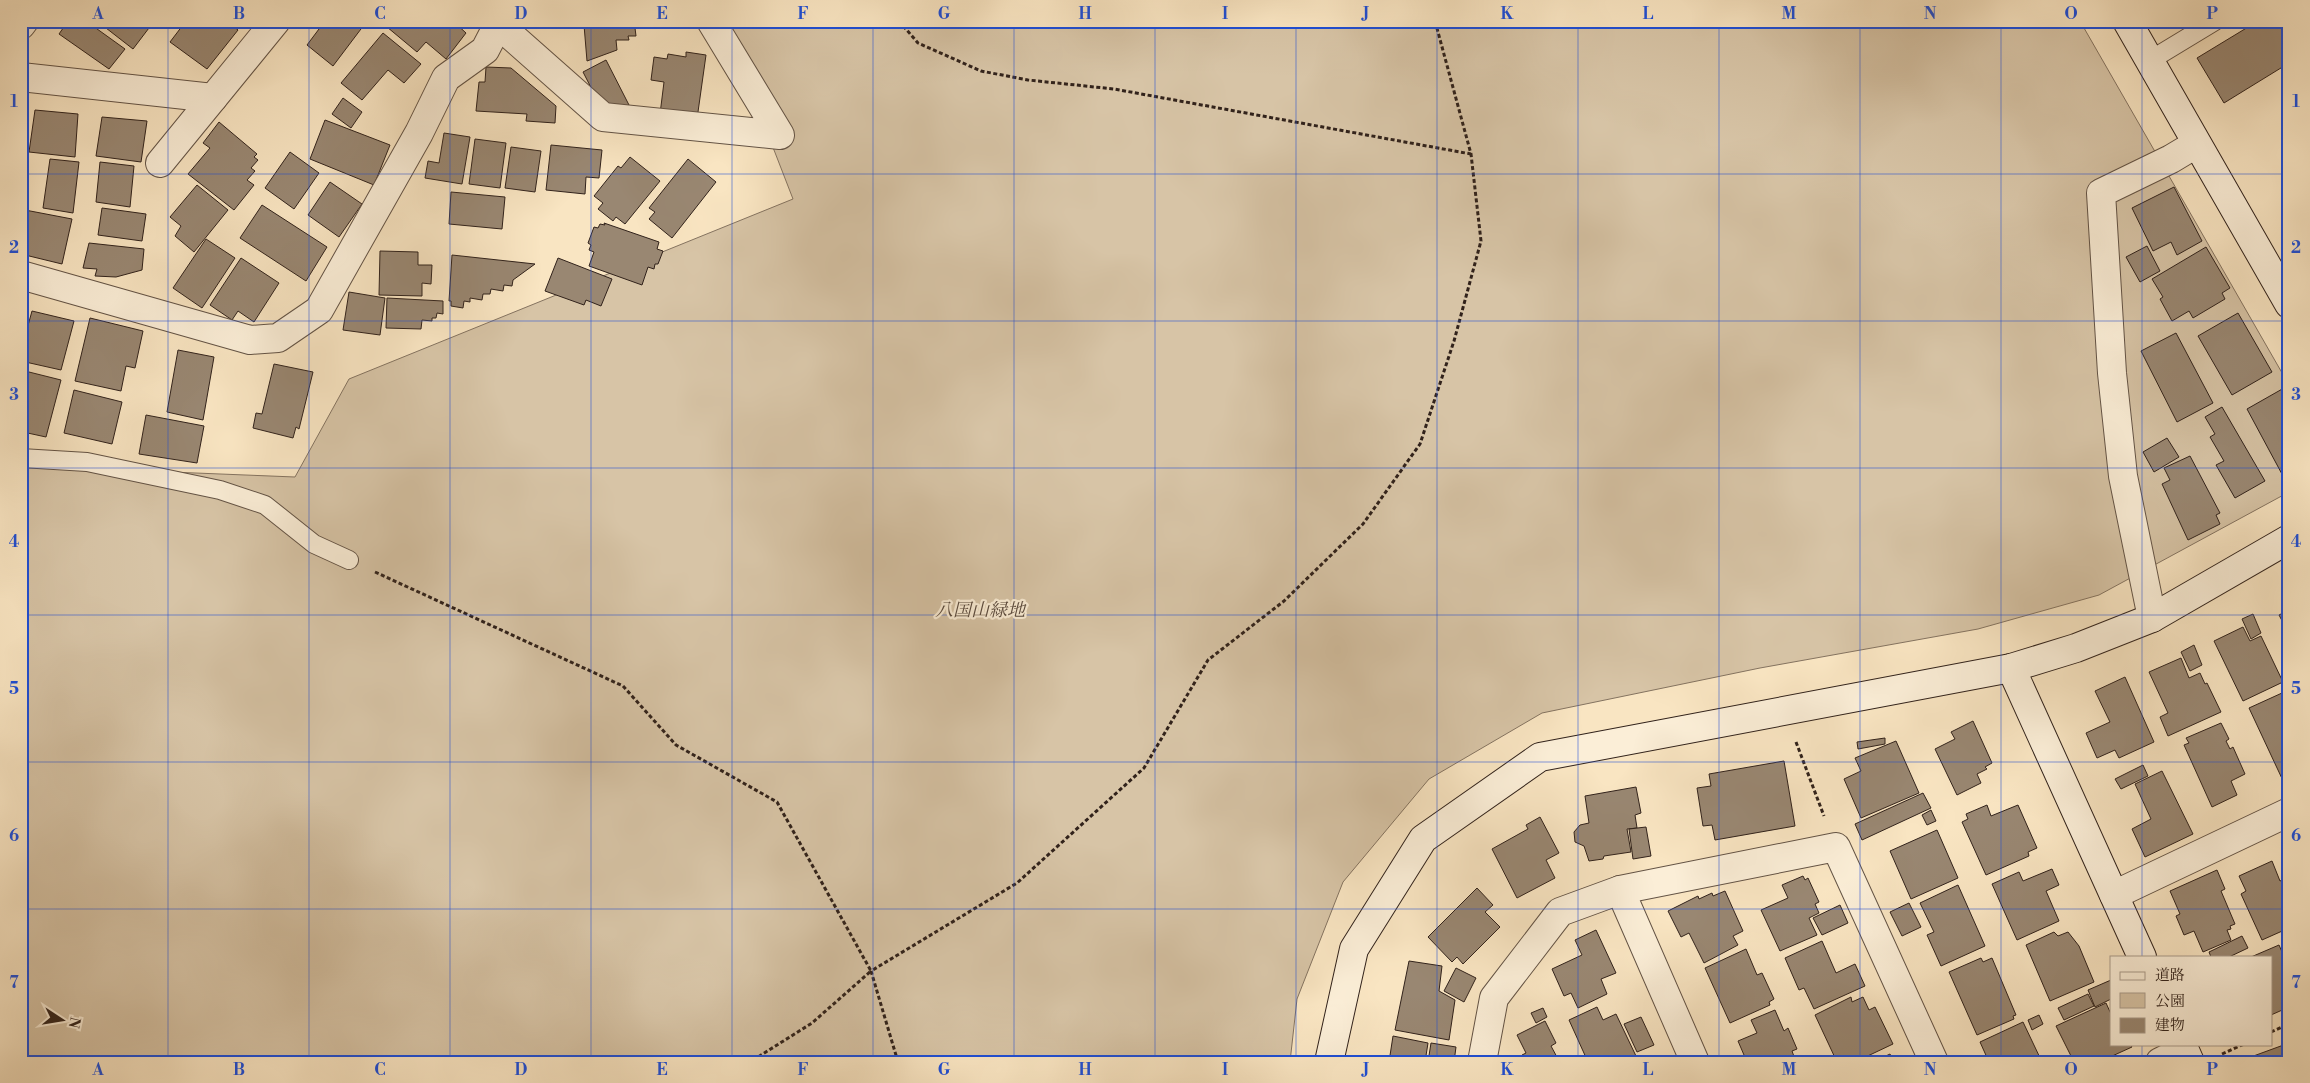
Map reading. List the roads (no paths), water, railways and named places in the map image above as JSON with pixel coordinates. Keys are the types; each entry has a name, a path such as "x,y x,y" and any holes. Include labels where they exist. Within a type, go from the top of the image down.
{"street":[{"path":"21,25 24,21"},
{"path":"160,163 276,21"},
{"path":"21,275 250,340 278,338 319,310 419,132 446,78 485,50 499,23 603,118 780,135 711,21"},
{"path":"2126,21 2289,304"},
{"path":"21,77 213,98"},
{"path":"2152,618 2123,476 2112,373 2102,193 2171,159 2196,144"},
{"path":"1329,1062 1354,949 1423,840 1540,757 2011,668 2076,648 2152,618 2289,538"},
{"path":"2011,668 2142,956"},
{"path":"2114,896 2289,812"},
{"path":"1482,1062 1494,998 1560,912 1620,890 1836,847 1934,1062"},
{"path":"1620,890 1695,1062"},
{"path":"2160,1062 2185,1052"}],"lane":[{"path":"2149,61 2215,21"},
{"path":"21,458 87,462 220,490 265,504 314,544 349,560"}],"park label":[{"name":"八国山緑地","path":"980,610"}]}
